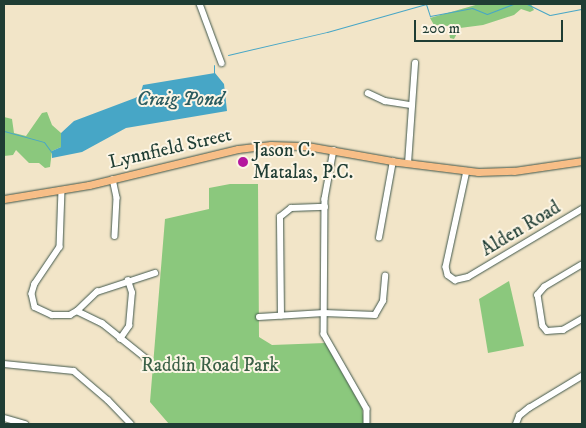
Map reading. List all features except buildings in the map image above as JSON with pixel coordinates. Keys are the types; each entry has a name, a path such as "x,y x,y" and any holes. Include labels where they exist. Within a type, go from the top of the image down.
{"main road":[{"name":"Lynnfield Street","path":"4,199 62,190 253,147 288,144 334,150 408,164 467,171 514,171 582,161"}],"street":[{"path":"200,4 222,63"},
{"path":"408,164 415,63"},
{"path":"368,92 385,101 412,105"},
{"path":"334,150 325,207 324,313 327,342 367,409 368,424"},
{"path":"379,238 393,161"},
{"name":"Alden Road","path":"467,171 446,271 455,280 474,274 582,209"},
{"path":"113,179 117,193 115,236"},
{"path":"62,190 60,247 38,279 32,298 35,307 46,314 70,315 77,311 93,294 155,273"},
{"path":"281,316 280,217 291,208 325,207"},
{"path":"582,264 545,287 538,295 543,326 547,332 563,330 582,319"},
{"path":"259,317 324,313 375,315 383,301 385,276"},
{"path":"120,339 129,326 132,293 128,281"},
{"path":"77,311 102,323 120,339 148,359"},
{"path":"4,364 74,371 108,400 131,424"},
{"path":"516,424 518,416 582,376"},
{"path":"4,418 25,424"}],"green space":[{"path":"479,4 531,4 534,10 530,12 521,9 514,15 483,25 460,28 454,39 450,38 448,26 434,25 430,18"},
{"path":"47,112 52,125 61,133 61,147 52,151 50,167 45,168 39,163 29,163 16,150 13,155 4,156 4,117 12,119 14,133 26,136 42,113"},
{"name":"Raddin Road Park","path":"230,184 258,184 259,337 272,345 325,343 362,408 364,424 169,424 150,402 165,219 209,209 209,188"},
{"path":"509,281 524,346 488,353 479,299"}],"water":[{"name":"Craig Pond","path":"215,73 224,84 227,111 126,128 82,152 52,158 52,151 61,147 61,133 74,121 135,98 140,95 143,85"}],"waterway":[{"path":"228,55 327,32 426,4 430,16 472,8 487,14 513,4"},
{"path":"527,4 550,15 582,9"},
{"path":"214,65 214,74"},
{"path":"4,131 44,142 52,153"}],"place":[{"name":"Jason C. Matalas, P.C.","path":"243,162"}]}
